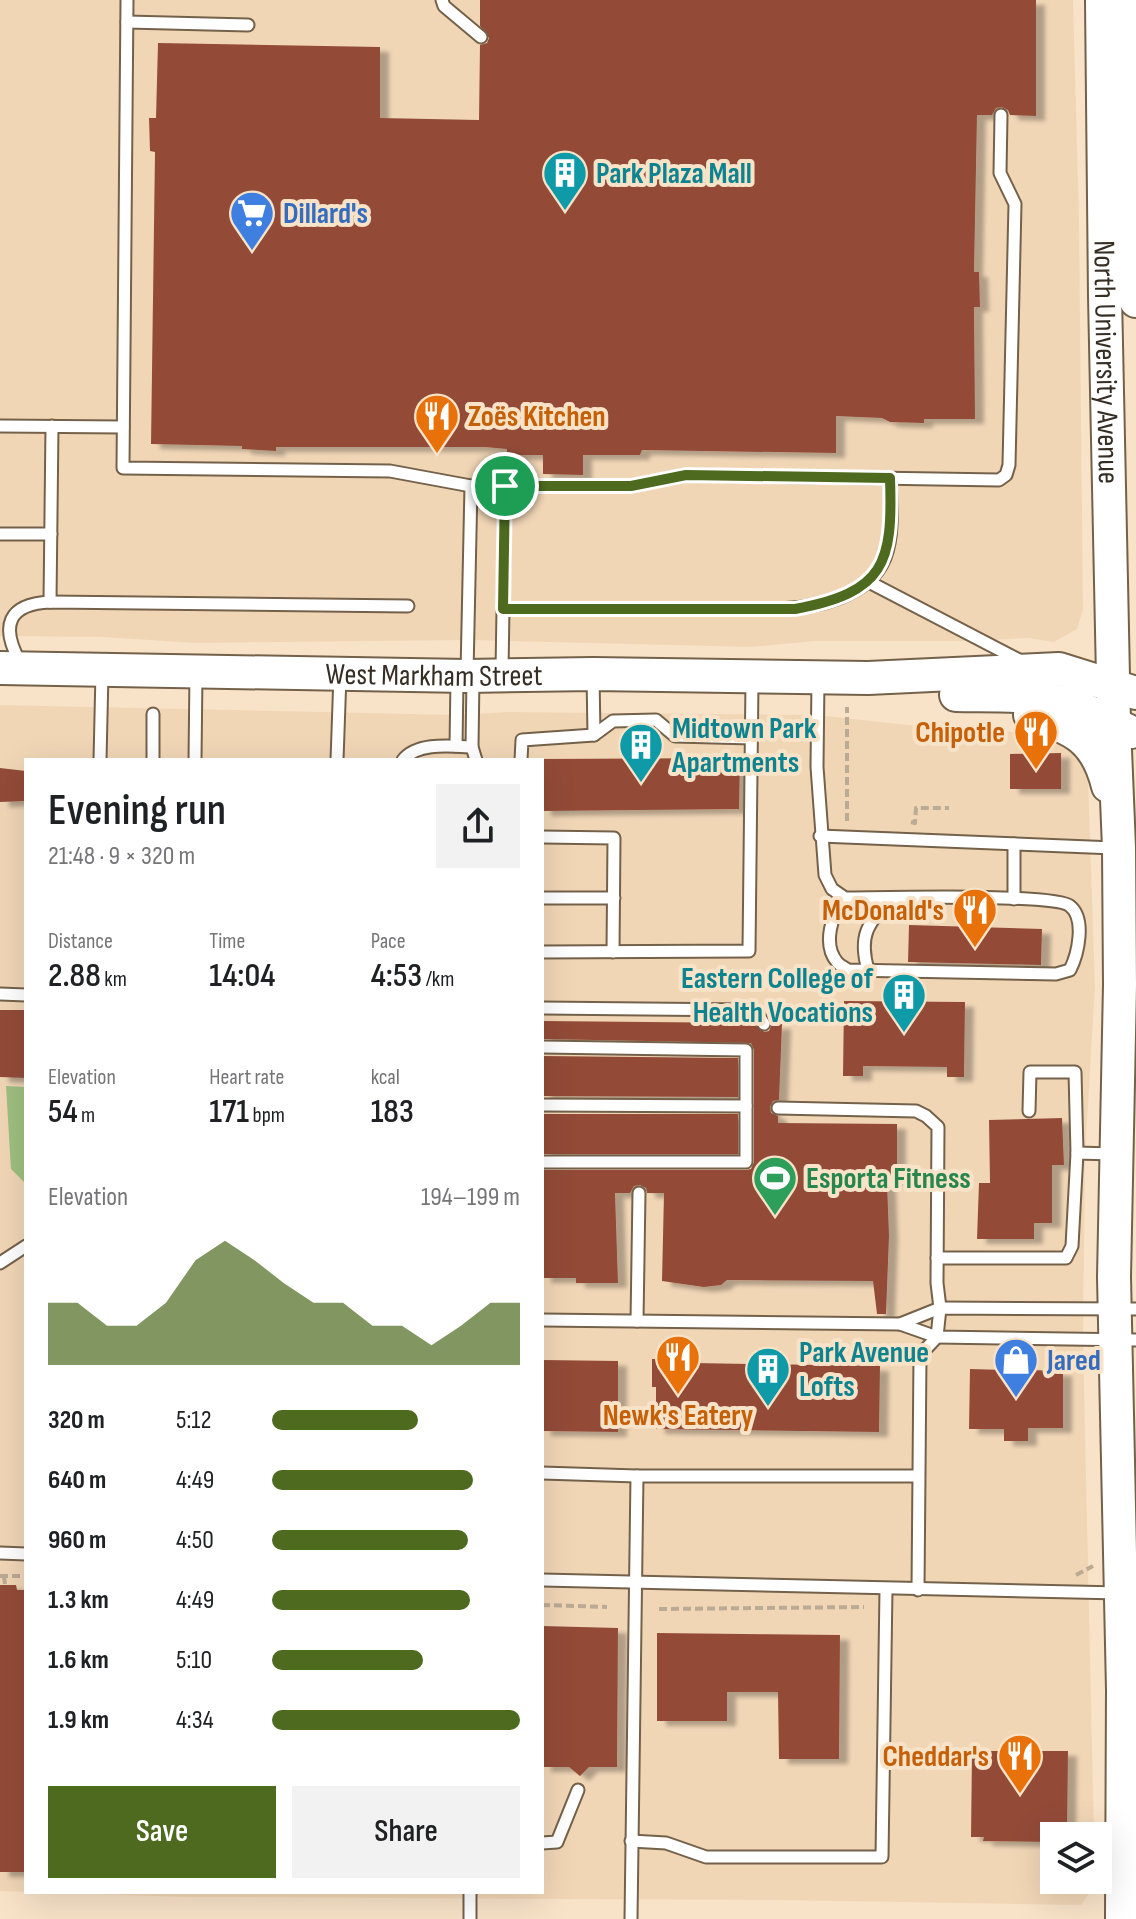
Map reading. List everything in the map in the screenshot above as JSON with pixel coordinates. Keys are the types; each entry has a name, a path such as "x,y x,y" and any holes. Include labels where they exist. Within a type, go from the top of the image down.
{"main road":[{"name":"North University Avenue","path":"1102,0 1125,729 1118,838"},
{"name":"North University Avenue","path":"1132,0 1136,301"},
{"name":"West Markham Street","path":"15,668 475,676 593,674 868,678 1059,669 1124,690"},
{"name":"West Markham Street","path":"868,678 908,693 1043,699 1092,713 1125,729"},
{"path":"968,695 1065,727 1094,749 1103,769 1118,838 1120,985 1117,1155 1126,1324 1121,1593 1122,1919"}],"lane":[{"path":"127,0 123,468 390,471 471,486 631,486 686,475 999,480 1006,475 1009,465 1015,204 1000,173 1001,115"},
{"path":"442,0 444,6 481,37"},
{"path":"127,22 248,25"},
{"path":"0,426 123,427"},
{"path":"50,602 52,426"},
{"path":"503,609 795,609 831,601 869,582 879,570 890,534 890,478"},
{"path":"471,486 475,676 472,747 475,758"},
{"path":"456,746 475,676 503,609 505,486"},
{"path":"0,534 51,534"},
{"path":"869,582 1036,669"},
{"path":"15,668 21,662 10,647 8,621 20,606 50,602 408,606"},
{"path":"100,758 102,669"},
{"path":"195,758 196,670"},
{"path":"337,758 340,674"},
{"path":"593,674 594,735"},
{"path":"544,952 749,951 752,676"},
{"path":"819,677 817,767 820,836 827,882 832,889 845,898 1053,900 1071,907 1077,916 1078,948 1070,970 1056,974 848,970 836,962 831,947 831,924 835,910 845,898"},
{"path":"153,714 153,758"},
{"path":"521,758 522,740 594,735 613,721 656,720 675,736 752,738"},
{"path":"405,758 421,748 472,747"},
{"path":"820,836 1014,844 1118,838"},
{"path":"544,837 614,838 613,952"},
{"path":"1014,844 1014,899"},
{"path":"544,898 614,898"},
{"path":"868,970 864,938 873,919 891,898"},
{"path":"0,994 24,995"},
{"path":"544,1008 748,1010 759,1016 764,1024"},
{"path":"544,1047 746,1050 746,1162 544,1162"},
{"path":"937,1258 1066,1258 1072,1246 1077,1153 1075,1072 1030,1072 1029,1111"},
{"path":"544,1105 746,1106"},
{"path":"778,1108 916,1111 938,1127 937,1258 940,1308 937,1337 920,1355 918,1590"},
{"path":"1077,1153 1117,1155"},
{"path":"637,1321 639,1193"},
{"path":"0,1263 24,1247"},
{"path":"900,1324 940,1308 1126,1324"},
{"path":"544,1320 900,1324 937,1337 1126,1324"},
{"path":"544,1473 918,1476"},
{"path":"631,1919 637,1476"},
{"path":"0,1553 24,1554"},
{"path":"544,1580 1121,1593"},
{"path":"631,1841 666,1843 706,1857 882,1857 886,1589"},
{"path":"544,1843 557,1842 578,1790"},
{"path":"470,1894 470,1919"}],"path":[{"path":"847,707 847,821"},
{"path":"902,822 915,823 916,808 949,808"},
{"path":"5,1585 2,1576 24,1576"},
{"path":"544,1605 607,1607"},
{"path":"659,1609 864,1607"}],"shaded area":[{"name":"Park Plaza Mall","path":"0,0 1073,0 1079,219 1083,610 1077,629 1054,642 1028,638 816,641 750,647 469,640 196,643 103,637 0,636"},
{"path":"0,705 457,715 507,712 817,715 908,725 998,729 1045,739 1077,752 1088,781 1095,986 1085,1156 1083,1341 1094,1822 1040,1822 1040,1894 1089,1894 1081,1905 96,1894 544,1894 544,758 24,758 24,1892 0,1891"}],"green space":[{"path":"6,1086 24,1087 24,1182 11,1169"}],"building":[{"name":"Park Plaza Mall","path":"480,0 1036,0 1036,116 1010,115 1002,107 996,108 992,115 977,115 974,272 979,272 980,307 974,307 975,419 924,419 924,423 836,416 836,453 642,450 640,455 583,455 583,475 543,474 543,455 507,455 507,449 485,447 276,447 276,451 242,449 242,446 151,444 155,152 150,151 149,118 156,118 158,43 380,47 380,118 479,120 480,45 487,43 489,38 480,26"},
{"name":"Chipotle","path":"1061,753 1061,789 1010,789 1010,754"},
{"name":"Midtown Park Apartments","path":"740,758 739,809 544,811 544,759"},
{"path":"0,768 24,771 24,801 0,802"},
{"name":"McDonald's","path":"909,925 1042,929 1041,965 908,962"},
{"name":"Eastern College of Health Vocations","path":"844,1001 965,1002 964,1077 947,1077 947,1067 863,1066 863,1076 843,1076"},
{"path":"0,1010 24,1010 24,1078 0,1077"},
{"path":"544,1021 754,1023 764,1032 769,1031 772,1024 782,1024 779,1100 773,1101 770,1107 771,1113 778,1116 778,1123 897,1124 897,1181 887,1182 889,1236 886,1314 877,1314 873,1281 727,1280 721,1285 704,1287 662,1281 664,1193 647,1193 646,1188 640,1185 634,1186 630,1193 615,1193 618,1283 576,1283 576,1278 544,1278 544,1170 751,1169 754,1162 754,1050 751,1043 544,1039"},
{"path":"544,1056 738,1058 738,1097 544,1096"},
{"path":"544,1114 738,1114 738,1154 544,1154"},
{"path":"1062,1118 1064,1165 1052,1165 1052,1223 1034,1223 1034,1239 977,1239 979,1183 990,1183 989,1120"},
{"name":"Park Avenue Lofts","path":"652,1359 693,1359 693,1363 880,1366 879,1432 656,1429"},
{"path":"544,1360 618,1361 618,1432 544,1431"},
{"name":"Jared","path":"1005,1366 1063,1371 1063,1428 1028,1428 1028,1441 1004,1441 1004,1429 969,1429 970,1369 1005,1370"},
{"path":"0,1585 16,1585 17,1590 24,1590 24,1872 0,1872"},
{"path":"544,1626 618,1628 617,1767 589,1767 580,1776 569,1767 544,1767"},
{"path":"657,1633 840,1635 839,1759 779,1759 778,1692 727,1692 727,1721 657,1721"},
{"name":"Cheddar's","path":"985,1751 1068,1751 1067,1822 1040,1822 1040,1842 983,1841 984,1837 971,1837 972,1754 985,1754"}],"place":[{"name":"Park Plaza Mall","path":"565,212"},
{"name":"Dillard's","path":"252,252"},
{"name":"Zoës Kitchen","path":"437,455"},
{"name":"Chipotle","path":"1036,771"},
{"name":"Midtown Park Apartments","path":"641,784"},
{"name":"McDonald's","path":"975,949"},
{"name":"Eastern College of Health Vocations","path":"904,1034"},
{"name":"Esporta Fitness","path":"775,1217"},
{"name":"Newk's Eatery","path":"678,1396"},
{"name":"Jared","path":"1016,1399"},
{"name":"Park Avenue Lofts","path":"768,1408"},
{"name":"Cheddar's","path":"1020,1795"}],"route":[{"path":"686,475 890,478 890,534 886,555 869,582 831,601 795,609 503,609 505,486 631,486 686,475"}]}
